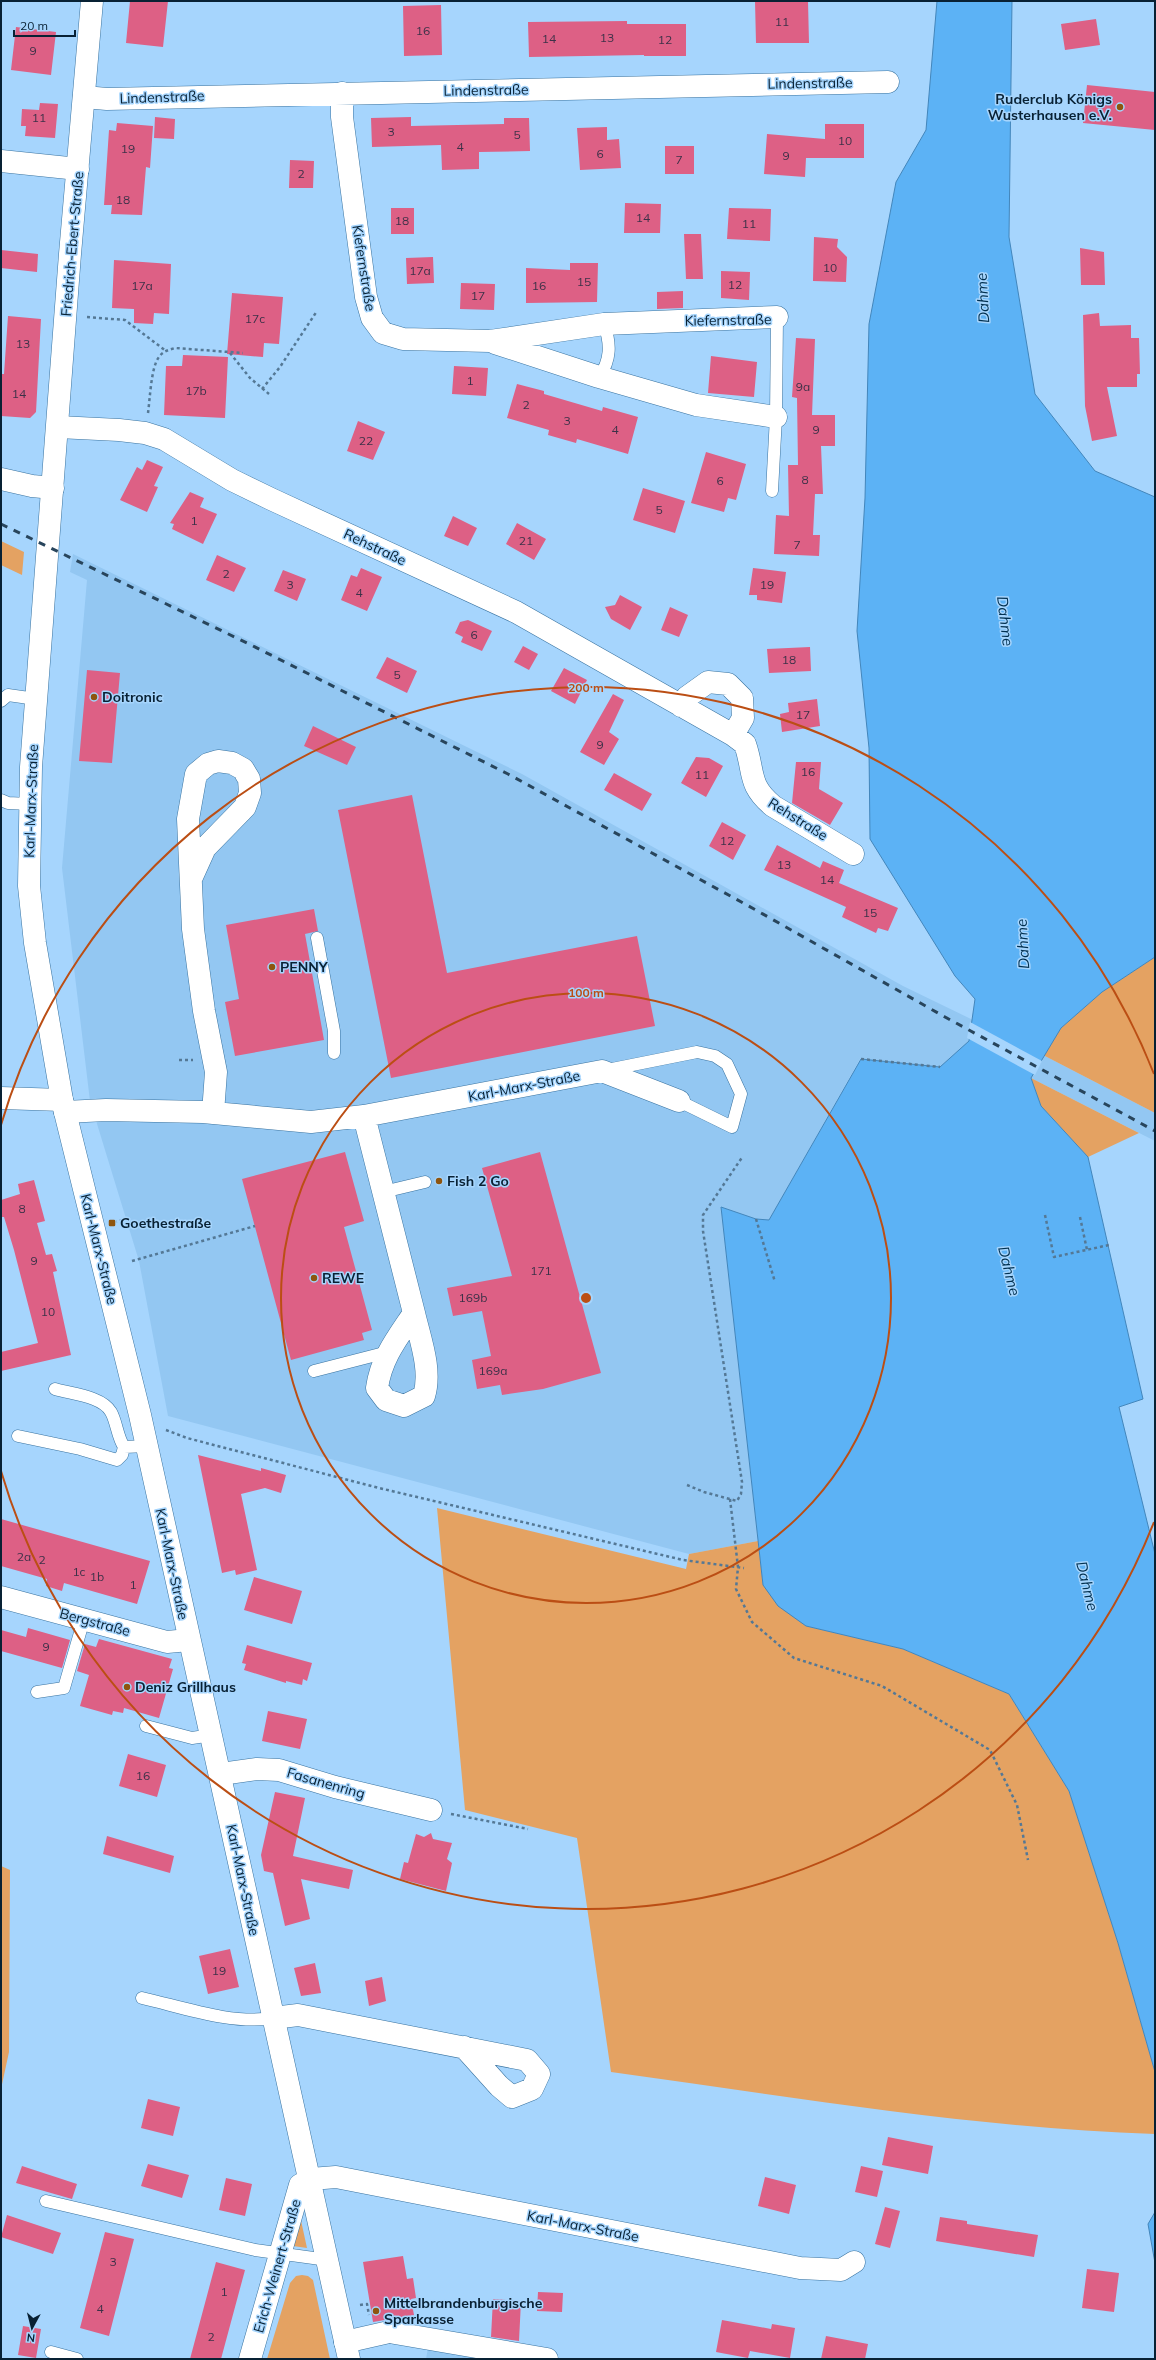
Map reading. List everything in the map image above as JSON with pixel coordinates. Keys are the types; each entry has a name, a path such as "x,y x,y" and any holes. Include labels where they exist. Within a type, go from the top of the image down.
{"street":[{"name":"Friedrich-Ebert-Straße","path":"53,488 92,1"},
{"name":"Lindenstraße","path":"84,98 106,99 888,82"},
{"name":"Kiefernstraße","path":"342,93 342,117 366,297 372,318 384,333 403,339 490,341 604,324 777,317"},
{"path":"1,161 78,169"},
{"name":"Kiefernstraße","path":"490,341 599,377 696,405 776,417"},
{"name":"Rehstraße","path":"58,427 145,433 164,439 232,480 271,500 516,612 745,744 754,784 762,797 773,806 854,854"},
{"path":"1,479 32,486 53,488"},
{"name":"Karl-Marx-Straße","path":"53,488 28,804 29,886 35,942 63,1106 106,1274 147,1446 189,1640 221,1774 273,2018 311,2179 347,2351"},
{"path":"681,706 687,697 708,682 728,684 742,698 743,718 733,736"},
{"path":"191,879 205,848 245,807 250,793 249,779 243,769 232,763 218,761 208,764 196,774 188,819 193,930 204,1011 216,1072 213,1113"},
{"path":"602,1071 679,1101"},
{"name":"Karl-Marx-Straße","path":"63,1106 106,1110 213,1113 311,1122 364,1116 602,1071"},
{"path":"1,1098 63,1106"},
{"path":"364,1116 414,1313 427,1375 424,1396 404,1406 386,1400 377,1388 379,1371 388,1352 414,1313"},
{"name":"Bergstraße","path":"1,1597 167,1642 189,1640"},
{"name":"Fasanenring","path":"221,1774 257,1769 279,1770 340,1788 430,1810"},
{"path":"273,2018 298,2016 464,2047"},
{"name":"Karl-Marx-Straße","path":"311,2179 336,2177 800,2268 841,2270 854,2262"},
{"name":"Erich-Weinert-Straße","path":"250,2359 300,2185 311,2179"},
{"path":"347,2351 389,2332 547,2359"}],"lane":[{"name":"Kiefernstraße","path":"772,490 776,417 777,317"},
{"path":"599,377 607,365 609,338 604,324"},
{"path":"1,701 8,695 36,699"},
{"path":"1,800 8,803 28,804"},
{"path":"317,938 334,1031 334,1052"},
{"path":"602,1071 697,1052 715,1056 727,1064 741,1094 732,1127 679,1101"},
{"path":"383,1192 425,1182"},
{"path":"314,1371 388,1352"},
{"path":"18,1436 80,1449 117,1460 122,1455 124,1447 119,1439 112,1413 105,1405 55,1389"},
{"path":"124,1447 147,1446"},
{"path":"37,1692 64,1688 84,1619"},
{"path":"146,1726 192,1738 212,1735"},
{"path":"142,1998 236,2018 256,2021 273,2018"},
{"path":"46,2201 255,2250 328,2260"},
{"path":"51,2352 77,2359"}],"path":[{"path":"262,389 280,367 317,311"},
{"path":"86,317 125,320 166,351"},
{"path":"145,433 158,357 166,351 175,348 243,353"},
{"path":"230,352 250,378 269,394"},
{"path":"860,1059 940,1067"},
{"path":"687,1485 722,1498 737,1501 741,1494 742,1482 703,1231 703,1215 743,1156"},
{"path":"1045,1215 1054,1257 1109,1245"},
{"path":"1080,1217 1087,1250"},
{"path":"756,1219 775,1282"},
{"path":"112,1223 123,1220"},
{"path":"132,1261 255,1226"},
{"path":"165,1430 188,1438 379,1488 683,1560 744,1568"},
{"path":"730,1499 738,1567 736,1589 752,1622 794,1658 882,1686 990,1750 1017,1805 1028,1860"},
{"path":"430,1810 528,1829"},
{"path":"360,2305 366,2304 370,2312 369,2316"}],"shaded area":[{"path":"1,541 24,552 22,575 1,565"},
{"path":"73,554 522,774 903,986 971,1019 1041,1058 1043,1055 1155,1113 1155,1141 1031,1078 969,1042 940,1067 860,1059 769,1220 756,1219 721,1207 758,1541 689,1554 168,1416 139,1261 90,1101 62,868 87,580 70,572"},
{"path":"1155,957 1155,1113 1043,1055 1061,1028 1102,992"},
{"path":"1031,1078 1139,1133 1088,1157 1041,1106"},
{"path":"437,1508 686,1569 689,1554 758,1541 763,1585 806,1626 903,1649 1009,1694 1069,1791 1118,1943 1155,2072 1155,2134 1087,2131 951,2118 815,2101 611,2072 577,1838 465,1810"},
{"path":"1,1866 10,1870 9,2052 1,2089"},
{"path":"300,2216 307,2248 293,2246"},
{"path":"296,2276 308,2276 313,2280 330,2359 267,2359 290,2283"},
{"path":"428,2348 491,2359 426,2359"}],"water":[{"name":"Dahme","path":"937,1 1012,1 1009,237 1035,394 1095,471 1155,497 1155,957 1102,992 1061,1028 1031,1078 1041,1106 1088,1157 1143,1399 1119,1407 1155,1554 1155,2072 1118,1943 1069,1791 1009,1694 903,1649 806,1626 778,1606 763,1585 721,1207 756,1219 769,1220 861,1059 940,1067 969,1041 975,999 955,976 870,839 869,748 857,631 865,498 869,324 896,182 926,130"},
{"path":"1155,2212 1155,2263 1148,2224"}],"pier":[{"path":"970,1022 1042,1061 1035,1075 967,1038"}],"building":[{"path":"130,1 168,1 163,47 126,43"},
{"path":"755,1 808,1 809,43 756,43"},
{"path":"441,5 442,55 404,56 403,6"},
{"path":"1096,19 1100,45 1065,50 1061,24"},
{"path":"627,21 627,24 686,24 686,56 644,55 529,57 528,22"},
{"path":"16,27 56,32 51,75 11,70"},
{"name":"Ruderclub Königs Wusterhausen e.V.","path":"1087,85 1155,92 1155,130 1083,123"},
{"path":"40,103 58,104 55,138 25,136 26,126 21,126 22,109 39,110"},
{"path":"155,117 175,119 174,139 154,138"},
{"path":"411,117 411,126 504,124 504,118 529,118 530,151 479,152 479,169 442,170 441,145 372,147 371,118"},
{"path":"117,123 153,126 150,168 146,167 142,215 111,214 112,205 104,205 109,130 116,131"},
{"path":"825,124 864,124 864,158 806,158 805,177 764,174 767,134 825,139"},
{"path":"607,127 607,140 619,139 621,168 580,170 577,128"},
{"path":"665,146 694,146 694,174 665,174"},
{"path":"290,160 314,161 313,188 289,188"},
{"path":"625,203 661,204 660,233 624,233"},
{"path":"391,208 414,208 414,234 391,234"},
{"path":"729,208 771,209 770,241 727,239"},
{"path":"684,234 701,234 703,279 686,279"},
{"path":"814,237 838,239 837,247 847,257 846,282 813,281"},
{"path":"1080,248 1104,252 1105,285 1081,285"},
{"path":"1,250 38,254 37,272 1,268"},
{"path":"433,257 434,283 407,284 406,258"},
{"path":"114,260 171,264 169,314 154,313 153,324 134,323 134,309 112,308"},
{"path":"570,263 598,263 597,302 526,303 526,268 570,270"},
{"path":"721,271 750,272 749,300 721,298"},
{"path":"461,283 495,284 494,310 460,309"},
{"path":"683,291 683,308 657,309 657,292"},
{"path":"232,293 283,297 279,344 264,343 263,357 227,354"},
{"path":"1099,313 1100,326 1131,325 1131,338 1139,338 1140,374 1137,374 1137,387 1107,387 1117,436 1092,441 1085,406 1083,315"},
{"path":"8,316 41,319 36,412 30,418 1,416 1,374 4,374"},
{"path":"796,338 815,339 812,415 835,415 835,446 821,446 823,494 815,494 813,535 820,535 819,556 774,554 776,515 789,516 788,465 798,465 797,398 792,397"},
{"path":"183,355 228,357 225,418 164,415 166,366 182,366"},
{"path":"711,356 757,362 754,397 708,393"},
{"path":"454,366 488,368 486,396 452,394"},
{"path":"517,384 544,391 544,394 602,411 603,407 638,417 628,454 577,439 576,443 548,435 549,430 507,418"},
{"path":"358,421 385,432 373,460 347,451"},
{"path":"706,452 746,464 736,500 728,498 724,512 691,503"},
{"path":"147,460 163,467 154,486 158,487 147,512 120,500 137,467 142,470"},
{"path":"643,488 685,501 675,533 633,520"},
{"path":"190,492 204,498 200,507 217,514 203,544 172,529 174,524 170,523"},
{"path":"453,516 477,528 468,546 444,536"},
{"path":"517,523 546,539 534,560 506,544"},
{"path":"217,555 246,568 234,592 206,580"},
{"path":"361,568 382,577 367,611 341,600 351,575 357,577"},
{"path":"753,568 786,572 782,603 757,600 757,595 749,595"},
{"path":"283,570 306,579 297,601 274,591"},
{"path":"620,595 642,607 630,630 611,619 605,607 615,605"},
{"path":"670,607 688,615 679,637 661,630"},
{"path":"468,620 492,631 482,651 461,642 463,637 455,633 460,622"},
{"path":"523,646 538,654 529,670 514,662"},
{"path":"810,647 811,671 769,673 767,649"},
{"path":"387,657 417,671 407,693 376,678"},
{"path":"564,668 587,680 575,704 551,691"},
{"path":"87,670 120,673 112,763 79,761"},
{"path":"613,694 624,700 609,732 619,739 604,765 580,752"},
{"path":"817,699 820,726 782,732 780,714 789,712 788,703"},
{"path":"313,726 356,747 347,765 304,746"},
{"path":"696,757 709,758 723,766 706,797 681,783"},
{"path":"796,762 821,762 819,789 843,803 830,825 792,803"},
{"path":"614,773 652,794 642,811 604,790"},
{"path":"412,795 447,973 637,936 655,1026 391,1078 338,810"},
{"path":"722,822 746,835 733,860 709,846"},
{"path":"777,845 820,868 823,861 844,870 839,883 898,908 888,931 878,928 876,933 842,917 846,907 764,870"},
{"name":"PENNY","path":"314,909 318,931 305,934 324,1040 235,1056 225,1002 239,999 226,925"},
{"name":"REWE","path":"345,1152 364,1221 344,1227 372,1330 362,1333 364,1340 291,1360 242,1179"},
{"path":"540,1152 601,1373 543,1389 502,1395 500,1385 477,1389 472,1360 491,1356 482,1311 453,1316 447,1288 512,1276 482,1168"},
{"path":"34,1180 45,1221 37,1223 46,1255 52,1254 57,1271 53,1272 71,1355 1,1371 1,1352 38,1343 14,1250 4,1217 1,1217 1,1200 20,1194 18,1184"},
{"path":"198,1455 261,1471 261,1468 286,1475 281,1493 265,1488 241,1494 257,1570 236,1575 235,1570 222,1573"},
{"path":"1,1519 150,1561 137,1604 64,1583 62,1591 46,1586 47,1579 1,1566"},
{"path":"254,1577 302,1591 292,1624 244,1610"},
{"path":"28,1628 70,1640 62,1668 1,1651 1,1630 26,1637"},
{"name":"Deniz Grillhaus","path":"99,1639 172,1659 169,1668 173,1669 159,1718 124,1708 123,1713 113,1711 112,1715 80,1706 89,1675 77,1671 85,1644 96,1647"},
{"path":"247,1645 312,1663 307,1681 303,1679 302,1685 286,1681 286,1683 244,1670 246,1664 242,1663"},
{"path":"268,1711 307,1719 300,1749 262,1741"},
{"path":"128,1754 166,1765 157,1797 119,1786"},
{"path":"275,1792 305,1798 293,1856 353,1870 349,1889 301,1879 310,1919 285,1926 273,1873 264,1871 261,1855"},
{"path":"431,1833 433,1839 452,1843 447,1859 452,1863 446,1891 400,1879 404,1862 408,1863 416,1834 424,1837"},
{"path":"107,1836 174,1856 170,1873 103,1854"},
{"path":"230,1949 239,1987 208,1994 199,1956"},
{"path":"315,1963 321,1993 301,1996 294,1968"},
{"path":"382,1977 386,2001 369,2006 365,1981"},
{"path":"148,2099 180,2107 173,2136 141,2128"},
{"path":"888,2137 933,2146 928,2174 882,2165"},
{"path":"148,2164 189,2175 182,2198 141,2186"},
{"path":"22,2166 77,2184 72,2199 16,2183"},
{"path":"861,2166 883,2171 877,2197 855,2192"},
{"path":"765,2177 796,2185 789,2214 758,2206"},
{"path":"226,2178 252,2184 245,2216 219,2210"},
{"path":"885,2207 900,2211 890,2248 875,2244"},
{"path":"7,2215 61,2233 53,2254 1,2237"},
{"path":"940,2217 967,2221 967,2224 1038,2235 1034,2257 936,2241"},
{"path":"105,2232 134,2239 109,2336 80,2328"},
{"path":"403,2256 407,2279 413,2278 416,2298 411,2299 414,2315 373,2322 363,2262"},
{"path":"216,2262 245,2270 221,2359 190,2359"},
{"path":"1087,2269 1119,2273 1114,2312 1082,2308"},
{"path":"538,2292 563,2293 562,2312 537,2311"},
{"path":"493,2299 521,2301 519,2341 491,2337"},
{"path":"722,2320 771,2329 772,2324 795,2328 790,2358 750,2351 748,2358 716,2352"},
{"path":"23,2326 41,2329 36,2358 18,2355"},
{"path":"826,2336 868,2344 865,2359 821,2359"}],"railway":[{"path":"1,524 247,643 508,774 754,909 945,1017 1155,1131"}],"place":[{"name":"Ruderclub Königs Wusterhausen e.V.","path":"1120,107"},
{"name":"Doitronic","path":"94,697"},
{"name":"PENNY","path":"272,967"},
{"name":"Fish 2 Go","path":"439,1181"},
{"name":"Goethestraße","path":"112,1223"},
{"name":"REWE","path":"314,1278"},
{"name":"Deniz Grillhaus","path":"127,1687"},
{"name":"Mittelbrandenburgische Sparkasse","path":"376,2311"}]}
